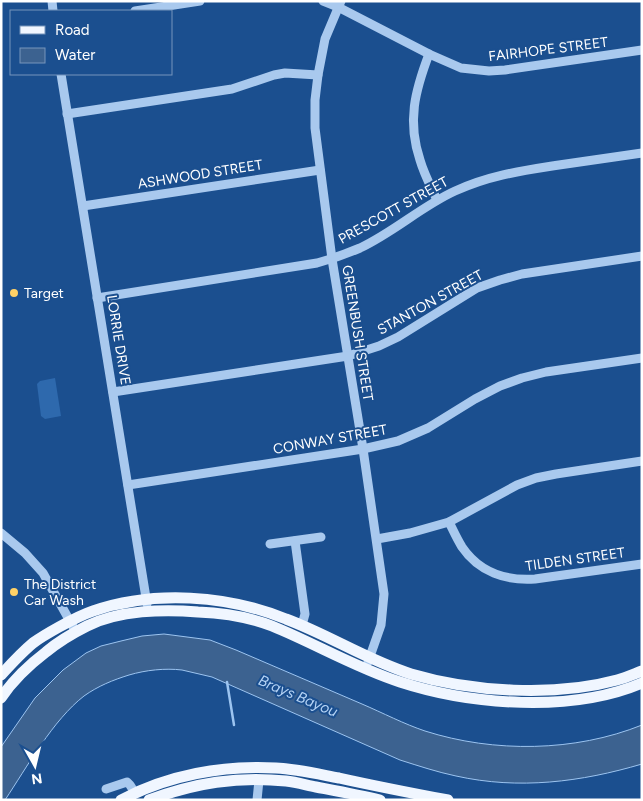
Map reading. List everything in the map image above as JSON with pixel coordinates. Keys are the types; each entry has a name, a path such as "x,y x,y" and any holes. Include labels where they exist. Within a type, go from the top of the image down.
{"main road":[{"path":"1,675 17,657 35,642 91,611 146,600 177,598 217,601 245,606 272,614 302,625 369,658 412,674 474,687 536,690 568,688 618,680 642,671"},
{"path":"1,698 19,675 35,660 88,625 125,614 177,610 211,612 242,617 272,626 365,669 399,682 449,695 515,702 565,701 610,694 642,684"},
{"path":"121,800 136,796 155,785 172,779 197,773 254,767 302,771 448,800"},
{"path":"338,791 340,778"},
{"path":"149,800 197,785 225,780 259,780 287,781 380,800"}],"street":[{"path":"142,10 200,1"},
{"name":"FAIRHOPE STREET","path":"323,1 339,4 429,54 461,68 488,71 515,69 642,50"},
{"name":"GREENBUSH STREET","path":"339,4 325,39 318,75 315,100 315,128 332,259 377,539 384,594 381,625 365,669"},
{"path":"429,54 418,82 413,126 420,161 437,200"},
{"path":"67,114 232,89 285,73 318,75"},
{"name":"LORRIE DRIVE","path":"61,75 148,612"},
{"name":"PRESCOTT STREET","path":"98,298 317,263 360,248 437,200 477,182 501,174 642,153"},
{"name":"ASHWOOD STREET","path":"83,206 320,170"},
{"name":"STANTON STREET","path":"113,392 348,356 379,346 398,337 477,288 500,280 522,274 642,256"},
{"name":"CONWAY STREET","path":"128,485 363,449 398,441 428,428 500,386 522,378 546,372 642,358"},
{"path":"377,539 410,533 448,522 517,485 536,478 642,461"},
{"name":"TILDEN STREET","path":"448,522 463,548 471,557 492,573 508,578 535,579 642,564"},
{"path":"1,533 43,573 76,632"},
{"path":"270,544 321,537"},
{"path":"295,541 305,614 302,625"},
{"path":"257,800 259,780"},
{"path":"106,789 127,782 136,796"}],"shaded area":[{"path":"55,378 61,416 45,419 41,416 37,384 40,381"}],"water":[{"name":"Brays Bayou","path":"164,634 210,640 409,725 451,738 506,746 562,745 616,734 642,725 642,764 596,775 550,782 503,783 456,776 400,760 212,677 182,670 162,669 142,672 111,681 84,696 51,731 5,800 1,800 1,747 35,698 63,670 86,653 101,646 121,641 142,636"}],"waterway":[{"path":"227,682 234,725"}],"place":[{"name":"Target","path":"14,293"},
{"name":"The District Car Wash","path":"14,592"}]}
